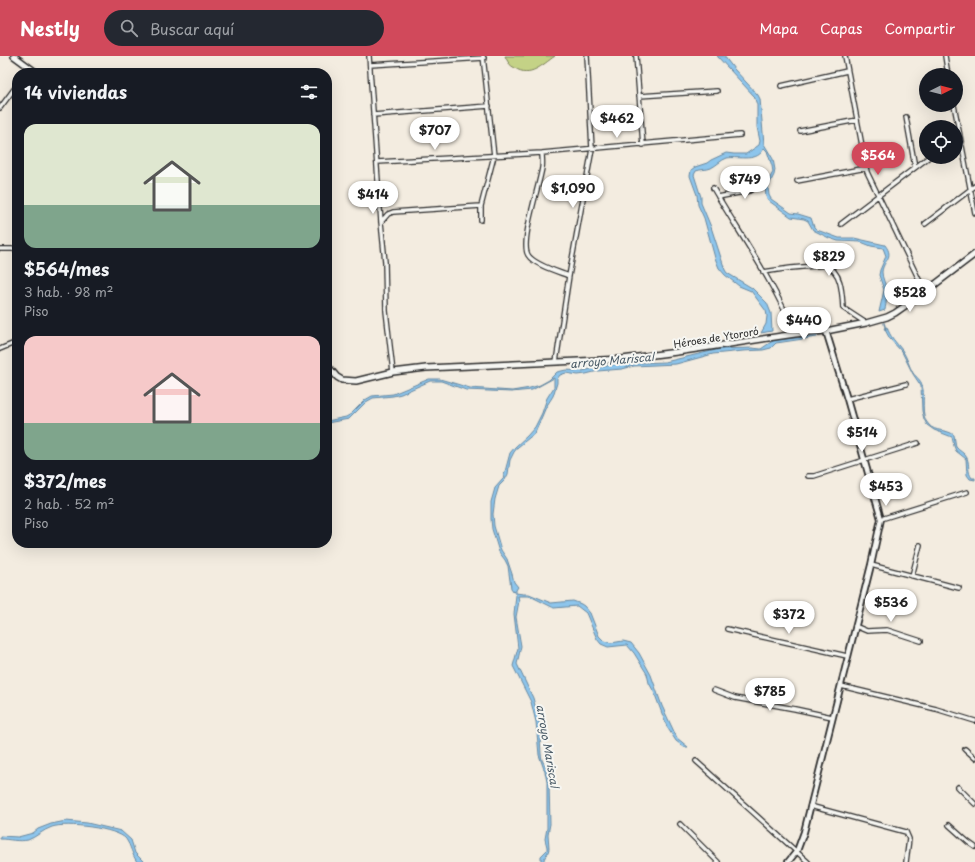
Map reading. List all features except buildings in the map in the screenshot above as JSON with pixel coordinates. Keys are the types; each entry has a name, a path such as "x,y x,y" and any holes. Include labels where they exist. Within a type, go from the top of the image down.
{"main road":[{"path":"14,56 30,68"},
{"name":"Héroes de Ytororó","path":"332,370 338,377 348,382 364,380 393,372 426,368 638,357 773,337 826,331 866,323 896,313 975,254"}],"street":[{"path":"369,56 385,262 386,311 393,372"},
{"path":"556,362 569,276 592,149 587,56"},
{"path":"636,56 643,145"},
{"path":"845,56 866,168 925,292"},
{"path":"945,56 947,68"},
{"path":"370,65 484,57 494,156 481,206 481,220"},
{"path":"781,86 847,71"},
{"path":"639,96 717,91"},
{"path":"0,108 12,92"},
{"path":"373,115 488,106"},
{"path":"906,117 915,167"},
{"path":"800,131 857,120"},
{"path":"377,162 542,153 740,135"},
{"path":"542,153 542,169 527,236 526,249 529,256 535,261 569,276"},
{"path":"963,158 975,213"},
{"path":"841,224 919,164"},
{"path":"797,181 866,168"},
{"path":"718,197 749,191 756,180"},
{"path":"925,224 975,186"},
{"path":"713,188 784,309 795,334"},
{"path":"381,222 388,214 393,212 481,206"},
{"path":"0,249 12,249"},
{"path":"763,272 826,265 830,267 840,282 844,310 857,316 866,323"},
{"path":"788,862 797,851 804,832 871,565 881,519 826,331"},
{"path":"0,349 12,344"},
{"path":"847,399 906,384"},
{"path":"808,476 814,476 918,443"},
{"path":"881,519 967,492"},
{"path":"912,576 920,545"},
{"path":"871,565 959,588"},
{"path":"855,626 867,631 887,630 921,640"},
{"path":"727,629 848,656"},
{"path":"841,686 975,720"},
{"path":"714,690 735,698 832,717"},
{"path":"965,749 975,758"},
{"path":"696,761 808,862"},
{"path":"958,787 975,804"},
{"path":"810,806 906,832 909,839 906,862"},
{"path":"680,824 718,862"},
{"path":"949,825 975,847"}],"green space":[{"path":"505,56 555,56 536,69 526,72 520,71 511,66"}],"water":[{"path":"717,56 724,56 760,99 764,144 773,159 775,170 768,187 771,199 791,213 811,218 814,227 817,230 839,238 854,238 885,245 888,249 889,256 882,272 887,293 885,310 879,312 884,290 879,275 886,256 883,248 871,246 861,242 838,241 829,238 813,230 808,221 791,217 769,201 766,197 765,187 773,172 767,151 764,148 757,156 748,158 727,158 711,168 696,171 694,175 701,197 701,203 711,227 725,270 727,273 752,288 767,303 771,313 772,331 761,333 766,324 766,311 751,291 739,286 719,268 690,176 691,170 695,167 707,163 726,153 746,154 759,145 760,141 757,127 757,105 754,96"},
{"path":"887,327 891,337 904,353 913,373 920,380 923,390 923,411 926,421 929,425 938,430 954,435 956,447 966,456 970,473 972,478 975,478 975,480 970,479 967,475 966,459 956,451 952,437 934,430 927,425 922,411 921,386 913,374 902,352 890,339 884,328"},
{"path":"817,336 776,343 771,348 763,350 713,354 676,364 634,366 578,375 566,373 560,375 557,379 553,396 546,407 535,433 518,447 510,460 508,474 499,486 493,514 494,526 501,550 507,559 514,582 518,587 516,593 529,594 551,603 573,601 581,604 590,613 599,636 604,641 611,643 623,641 631,643 639,653 651,675 662,706 677,738 688,747 684,747 676,741 667,727 654,692 649,683 647,674 634,653 627,645 608,647 601,644 597,639 586,613 577,606 554,608 530,596 518,596 519,601 516,617 521,646 517,664 533,698 539,720 541,754 542,760 546,767 549,784 549,849 544,862 541,862 541,856 547,850 545,839 547,828 547,782 539,755 536,722 531,702 513,666 518,648 514,614 516,595 511,588 508,566 499,552 492,529 491,502 495,488 503,479 510,453 535,427 547,398 554,387 554,378 532,390 511,392 466,390 441,381 430,381 401,394 373,398 366,402 349,419 332,422 332,420 346,417 365,400 372,396 393,394 429,379 440,379 470,388 512,391 540,385 549,380 557,372 566,370 582,371 616,364 665,362 720,349 761,349 774,340"},
{"path":"66,821 87,823 121,831 131,840 135,853 144,862 137,862 128,842 121,835 91,827 68,825 59,826 49,828 24,841 0,839 0,836 18,837 33,833 38,829 51,824"}],"waterway":[{"path":"884,323 886,330"}],"water label":[{"name":"arroyo Mariscal","path":"612,360"},
{"name":"arroyo Mariscal","path":"548,746"}]}
